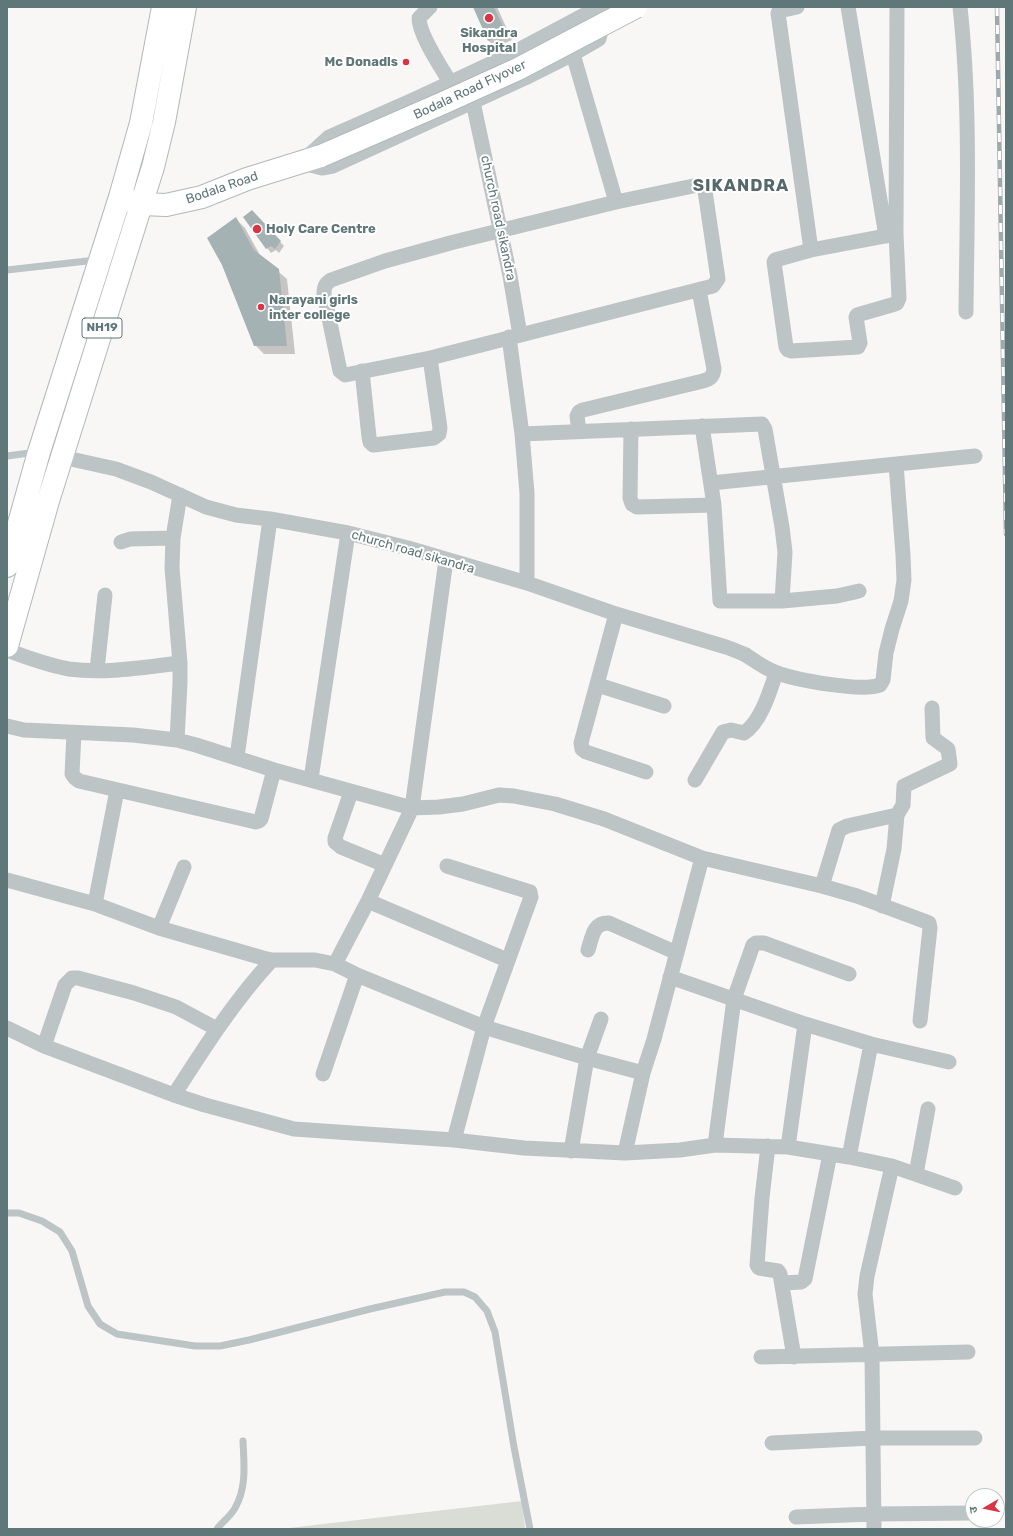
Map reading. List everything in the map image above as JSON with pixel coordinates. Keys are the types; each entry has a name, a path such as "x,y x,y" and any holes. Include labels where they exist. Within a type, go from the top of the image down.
{"main road":[{"name":"NH19","path":"7,566 39,452 120,197 141,123 163,7"},
{"name":"NH19","path":"7,646 62,457 153,167 164,122 185,7"},
{"name":"Bodala Road Flyover","path":"300,163 322,156 518,69 636,7"},
{"name":"Bodala Road","path":"120,197 141,204 166,205 202,197 247,179 300,163"}],"street":[{"path":"430,7 419,18 419,23 429,47 450,82"},
{"path":"601,7 603,20 599,39 573,54 473,102 333,166 322,168 300,163 329,137 507,56 557,28 601,7"},
{"path":"797,7 779,11 778,13 811,250"},
{"path":"848,7 891,235 899,298 895,304 857,315 860,345 856,348 788,350 786,347 774,262 777,258 891,235"},
{"path":"891,235 897,7"},
{"path":"960,7 966,89 966,312"},
{"path":"557,28 573,54 616,202"},
{"name":"church road sikandra","path":"62,457 116,469 151,482 206,506 236,515 270,519 348,533 408,548 527,583 527,493 510,276 473,102"},
{"path":"698,185 704,188 718,279 713,286 699,290 430,358 345,374 340,371 324,294 324,288 327,283 385,261 500,231 616,202 698,185"},
{"path":"579,431 577,416 579,412 583,410 703,382 714,376 714,369 699,290"},
{"path":"362,371 370,442 373,445 434,438 439,434 440,428 430,358"},
{"path":"522,434 762,424 765,429 785,552 782,601"},
{"path":"702,426 714,505 720,601 782,601 837,596 859,591"},
{"path":"631,429 630,498 632,504 637,506 714,505"},
{"path":"711,483 773,478 974,456"},
{"path":"527,583 616,614 726,647 743,654 776,673 853,688 873,688 880,686 883,680 886,652 901,601 904,580 896,464"},
{"path":"177,740 180,663 172,568 173,538 180,495"},
{"path":"237,758 270,519"},
{"path":"311,779 348,533"},
{"path":"120,542 130,539 173,538"},
{"path":"335,964 368,901 412,808 446,560"},
{"path":"97,670 105,594"},
{"path":"616,614 598,686 581,743 582,749 586,752 646,772"},
{"path":"7,650 43,663 70,669 97,670 180,663"},
{"path":"695,780 723,732 730,730 744,733 754,722 767,698 776,673"},
{"path":"598,686 664,706"},
{"path":"882,906 888,886 897,815 903,805 904,786 950,764 948,749 933,738 932,708"},
{"path":"7,726 24,730 133,735 177,740 274,770 412,808 451,806 499,795 514,796 555,804 604,819 702,858 822,886 857,896 928,924 930,928 920,1021"},
{"path":"74,733 72,774 79,781 258,822 261,819 274,770"},
{"path":"95,904 117,790"},
{"path":"351,792 335,838 335,842 341,847 385,865"},
{"path":"822,886 836,835 839,830 847,826 897,815"},
{"path":"625,1153 642,1073 654,1039 702,858"},
{"path":"447,866 530,892 531,897 484,1027 454,1140"},
{"path":"159,928 184,867"},
{"path":"7,880 95,904 159,928 272,960 315,960 335,964 357,975 484,1027 642,1073"},
{"path":"368,901 507,960"},
{"path":"588,950 597,925 609,923 677,953"},
{"path":"715,1145 734,999 753,945 756,943 764,943 849,974"},
{"path":"174,1095 217,1029 252,981 272,960"},
{"path":"323,1074 357,975"},
{"path":"670,977 805,1024 871,1044 949,1062"},
{"path":"44,1046 65,985 72,978 78,978 134,993 176,1007 217,1029"},
{"path":"570,1151 587,1058 601,1019"},
{"path":"788,1147 805,1024"},
{"path":"7,1028 44,1046 174,1095 294,1129 454,1140 524,1148 570,1151 625,1153 680,1150 715,1145 788,1147 892,1166 955,1188"},
{"path":"849,1157 871,1044"},
{"path":"916,1174 928,1109"},
{"path":"768,1146 757,1265 759,1268 779,1272 782,1282 794,1357"},
{"path":"782,1282 801,1282 805,1279 830,1154"},
{"path":"874,1529 872,1355 865,1294 867,1276 892,1166"},
{"path":"761,1357 968,1352"},
{"path":"772,1442 872,1438 975,1438"},
{"path":"796,1517 873,1514 965,1513"}],"lane":[{"path":"7,270 100,260"},
{"path":"7,456 39,452"},
{"path":"7,1213 18,1214 42,1221 60,1232 72,1250 88,1306 100,1324 117,1334 195,1346 220,1346 445,1292 464,1292 475,1298 487,1311 495,1332 514,1447 530,1529"},
{"path":"217,1529 235,1509 242,1494 244,1481 243,1441"}],"shaded area":[{"path":"522,1501 525,1529 280,1529"}],"building":[{"path":"473,7 494,7 506,33 488,41"},
{"path":"252,210 281,241 275,249 271,246 266,249 243,217"},
{"name":"Narayani girls inter college","path":"236,217 254,250 279,269 287,346 254,346 222,265 207,238"}],"railway":[{"path":"997,7 1006,534"}],"place":[{"name":"Sikandra Hospital","path":"489,18"},
{"name":"Mc Donadls","path":"406,62"},
{"name":"Holy Care Centre","path":"257,229"},
{"name":"Narayani girls inter college","path":"261,307"}],"district":[{"name":"SIKANDRA","path":"741,186"}]}
